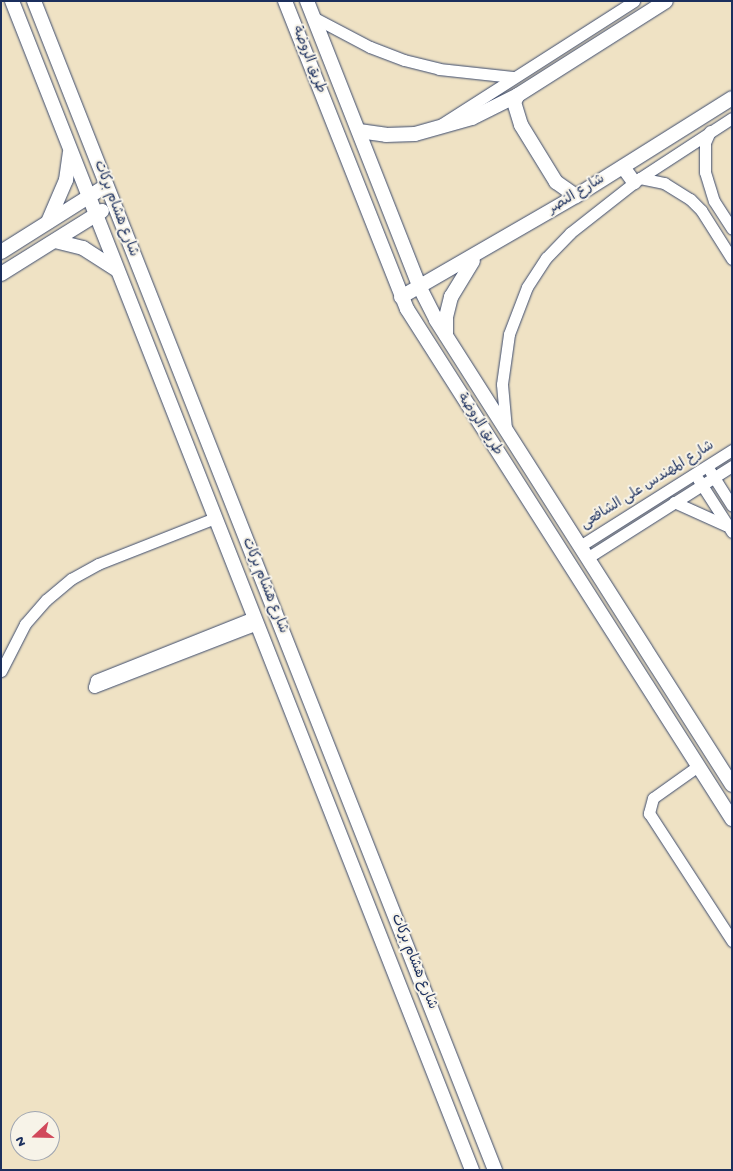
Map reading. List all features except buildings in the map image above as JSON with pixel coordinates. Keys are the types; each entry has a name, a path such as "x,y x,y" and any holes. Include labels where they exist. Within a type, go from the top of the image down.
{"street":[{"name":"شارع هشام بركات","path":"12,1 472,1170"},
{"name":"شارع هشام بركات","path":"34,1 495,1170"},
{"name":"طريق الروضة","path":"285,1 401,297 422,337 732,819"},
{"name":"طريق الروضة","path":"307,1 420,288 446,338 732,785"},
{"path":"429,132 634,1"},
{"path":"359,130 386,135 429,132 472,118 518,94 659,3"},
{"path":"313,17 370,47 404,60 439,69 513,77"},
{"path":"518,94 514,102 521,125 556,182 576,196"},
{"name":"شارع النصر","path":"401,297 420,288 576,196 732,98"},
{"path":"507,433 502,400 503,368 514,318 527,287 546,258 570,233 637,180 732,118"},
{"path":"710,131 705,143 705,172 714,201 732,229"},
{"path":"46,224 64,188 70,149"},
{"path":"623,167 637,180 664,183 690,199 701,210 732,259"},
{"path":"1,252 106,186"},
{"path":"361,197 381,189"},
{"path":"1,274 113,204"},
{"path":"55,241 96,254 118,271"},
{"path":"446,338 446,317 450,296 469,266 489,248"},
{"name":"شارع المهندس على الشافعى","path":"583,552 695,473 732,450"},
{"path":"707,466 732,506"},
{"name":"شارع المهندس على الشافعى","path":"583,552 674,502 732,466"},
{"path":"200,479 219,472"},
{"path":"695,473 730,530"},
{"path":"674,502 712,516 730,530"},
{"path":"1,671 25,624 46,600 70,579 98,564 215,518"},
{"path":"256,620 94,687 96,680 256,620"},
{"path":"654,697 663,696 668,686"},
{"path":"297,725 316,717"},
{"path":"678,736 683,727 693,725"},
{"path":"698,766 653,798 649,814 732,941"},
{"path":"463,1146 482,1138"}]}
